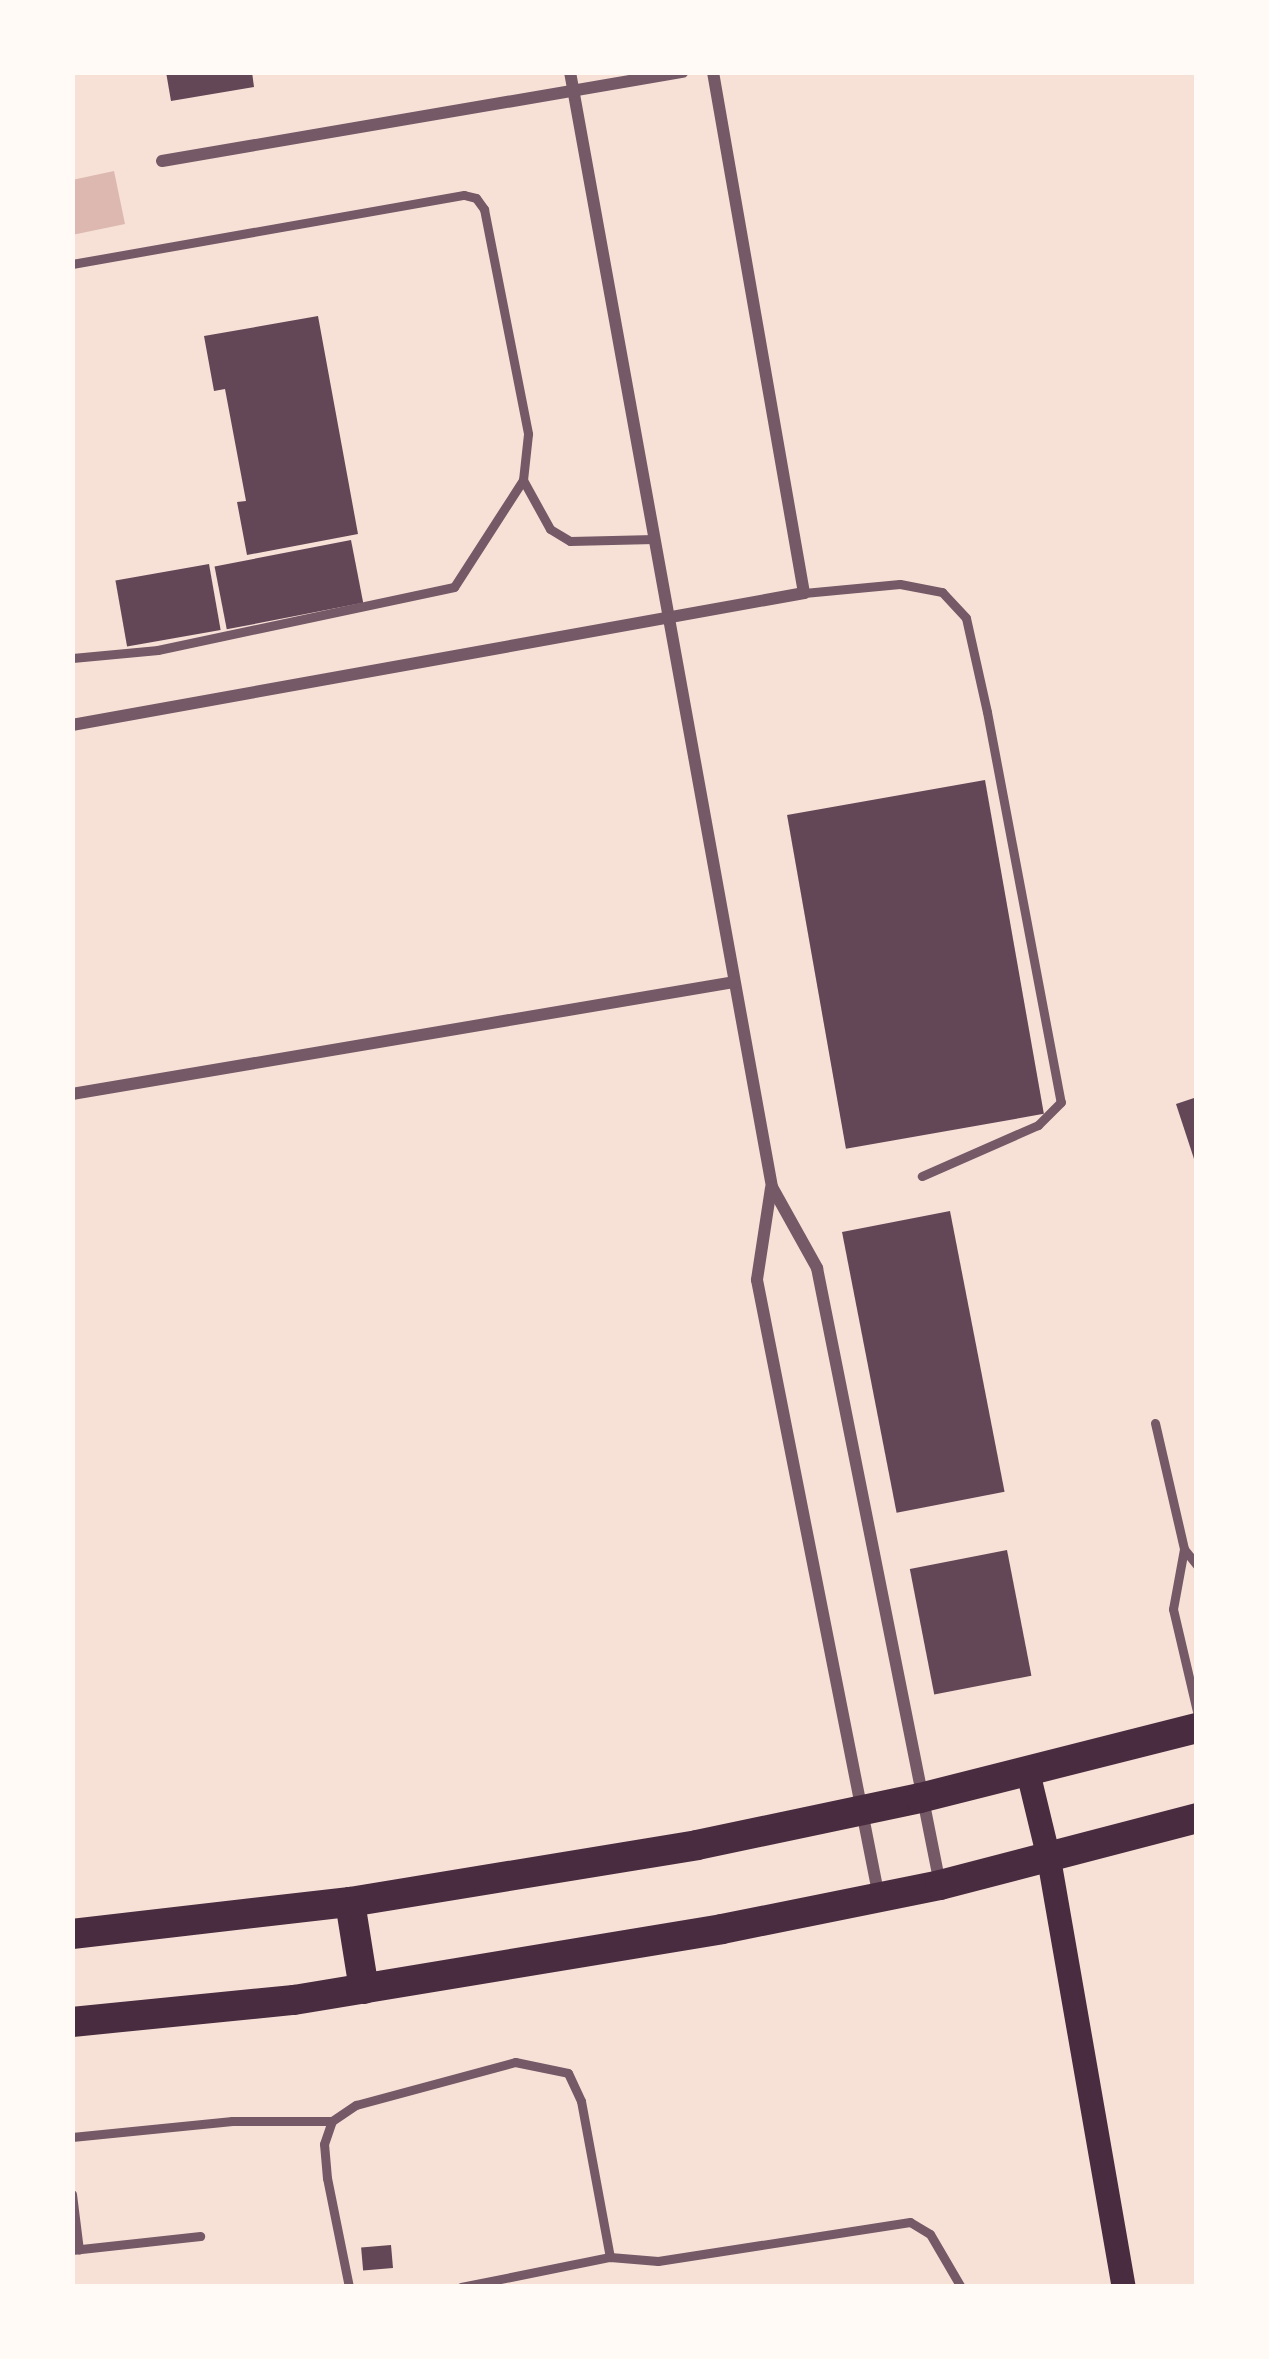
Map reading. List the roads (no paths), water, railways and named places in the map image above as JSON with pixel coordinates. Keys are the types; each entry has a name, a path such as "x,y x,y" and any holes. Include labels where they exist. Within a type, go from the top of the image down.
{"highway":[{"path":"72,1934 350,1902 697,1845 920,1798 1197,1728"},
{"path":"72,2022 364,1989 879,1897 1197,1818"},
{"path":"350,1902 364,1989"}],"main road":[{"path":"1028,1772 1049,1858 1124,2287"}],"street":[{"path":"570,72 772,1187 817,1268 940,1885"},
{"path":"162,161 682,72"},
{"path":"72,725 804,593 713,72"},
{"path":"72,1094 734,982"},
{"path":"772,1187 758,1280 858,1812 879,1897"}],"lane":[{"path":"72,264 441,198 476,198 484,209 528,434 523,480 454,587 158,650 72,658"},
{"path":"523,480 550,530 570,541 654,539"},
{"path":"804,593 900,584 942,592 966,618 987,712 1061,1102 1038,1125 922,1176"},
{"path":"1155,1423 1184,1549 1173,1609 1197,1711"},
{"path":"1184,1549 1197,1565"},
{"path":"72,2137 211,2123 332,2121 356,2104 515,2062 568,2073 581,2101 610,2257"},
{"path":"332,2121 324,2144 327,2178 349,2287"},
{"path":"72,2194 75,2250 200,2236"},
{"path":"461,2287 610,2257 658,2261 910,2222 930,2234 961,2287"}]}
